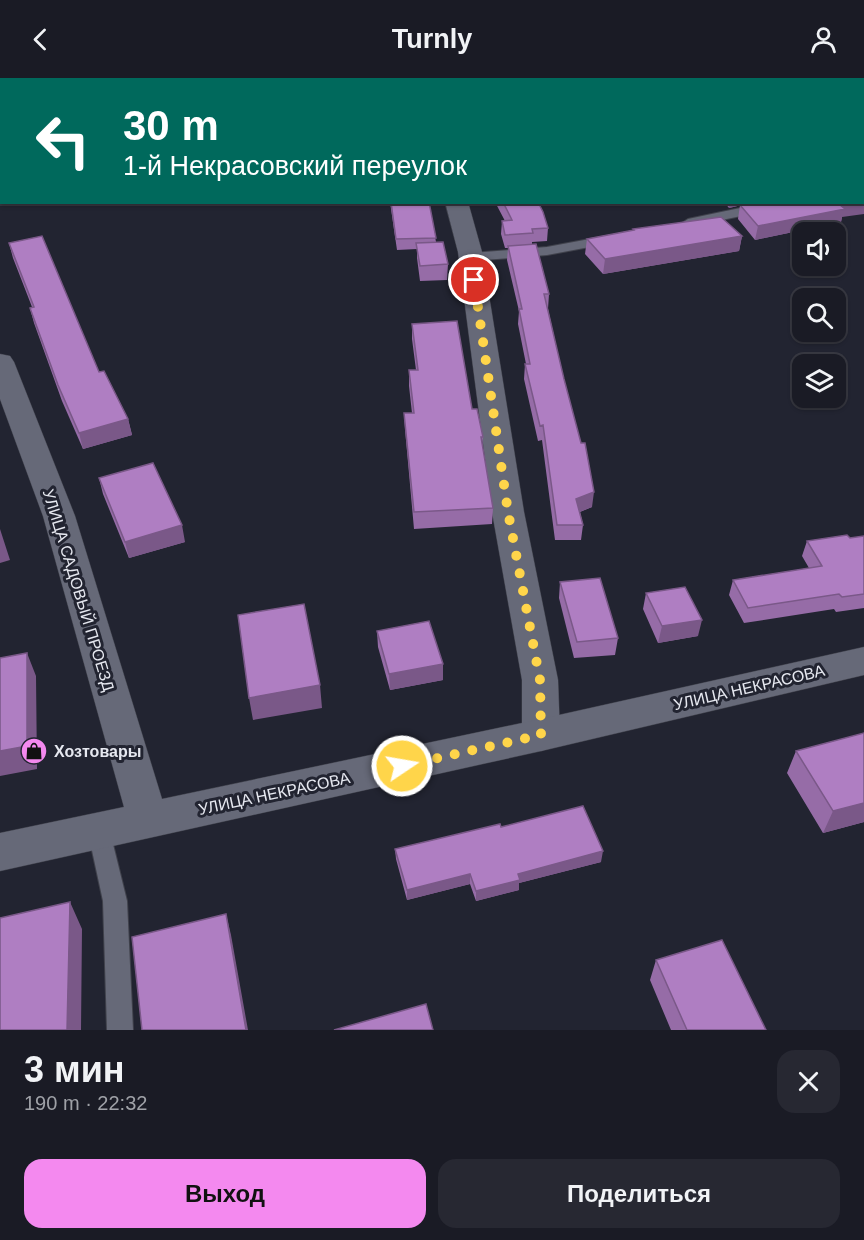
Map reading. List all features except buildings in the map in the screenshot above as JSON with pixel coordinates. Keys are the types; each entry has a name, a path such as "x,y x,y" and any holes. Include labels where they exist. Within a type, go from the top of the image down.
{"street":[{"path":"457,204 471,257 508,512 540,680 541,735"},
{"name":"УЛИЦА САДОВЫЙ ПРОЕЗД","path":"0,362 59,516 148,821"},
{"name":"УЛИЦА НЕКРАСОВА","path":"0,852 541,735 864,661"}],"lane":[{"path":"674,226 779,204"},
{"path":"471,257 547,251 628,235"},
{"path":"99,832 115,901 120,1030"}],"place":[{"name":"Хозтовары","path":"34,751"}],"route":[{"path":"402,766 541,735 540,680 508,512 474,280"}]}
